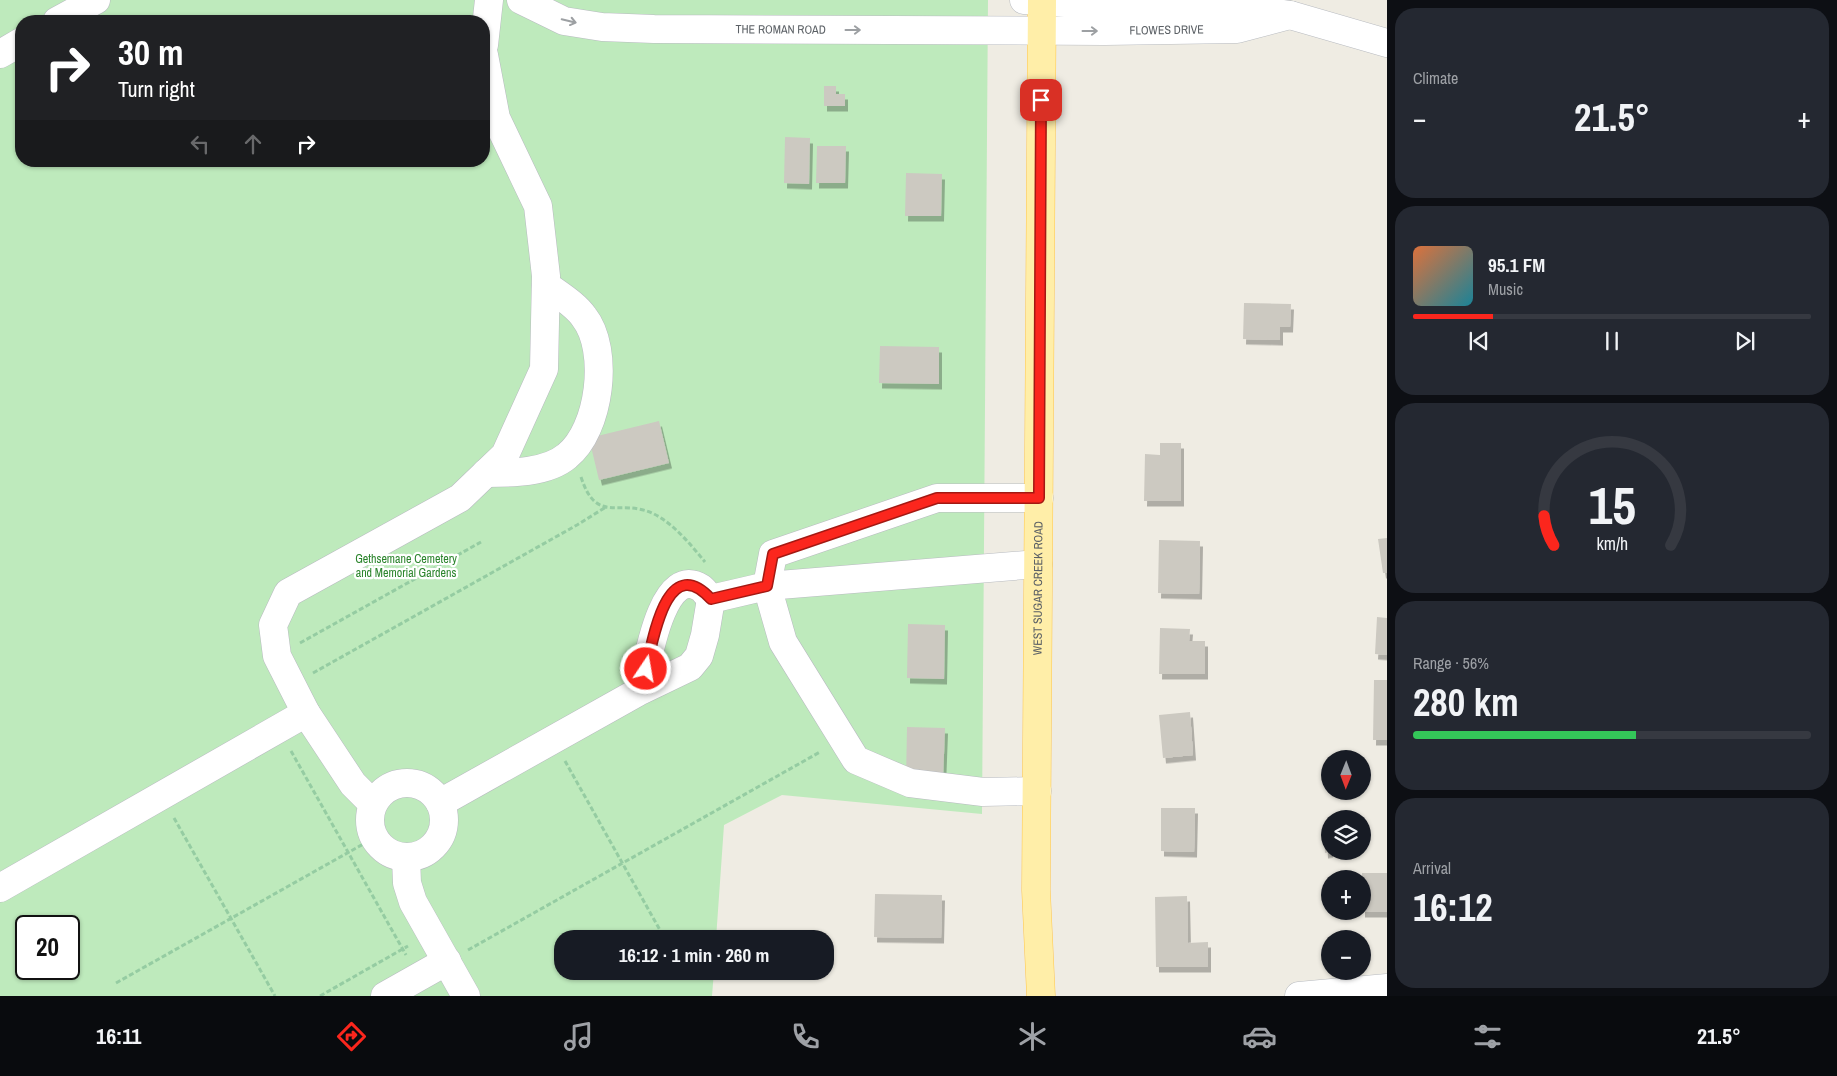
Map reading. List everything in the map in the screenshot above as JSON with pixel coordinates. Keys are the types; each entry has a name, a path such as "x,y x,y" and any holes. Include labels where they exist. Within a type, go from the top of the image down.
{"main road":[{"name":"WEST SUGAR CREEK ROAD","path":"1036,0 1042,31 1036,890 1040,996"}],"street":[{"path":"68,15 96,0"},
{"path":"487,15 489,0"},
{"name":"THE ROMAN ROAD","path":"525,0 564,21 602,27 1042,31"},
{"name":"FLOWES DRIVE","path":"1036,0 1120,6 1234,6 1290,15 1387,43"},
{"name":"FLOWES DRIVE","path":"1042,31 1237,29 1290,15"},
{"path":"0,54 15,45"},
{"path":"373,804 353,784 306,713 277,656 273,625 288,593 460,498 505,455 544,369 546,285 538,206 496,118 490,86"},
{"path":"486,473 549,466 568,456 587,426 596,401 600,378 594,336 585,317 546,285"},
{"path":"1037,791 983,792 910,783 856,760 784,642 767,586 773,554 937,498 1039,498"},
{"path":"711,599 767,586 1038,564"},
{"path":"641,690 661,610 670,594 680,586 690,585 700,588 711,599"},
{"path":"440,803 641,690 690,667 699,656 705,635 711,599"},
{"path":"0,888 306,713"},
{"path":"406,784 423,787 433,794 440,803 444,815 443,828 438,840 430,850 418,856 406,858 393,856 382,849 374,838 370,821 373,804 380,794 389,787 406,784"},
{"path":"406,858 407,883 413,902 466,996"},
{"path":"385,996 447,961"},
{"path":"1299,996 1387,988"}],"path":[{"path":"568,456 577,468 588,497 595,503 606,507 653,513 668,523 708,565"},
{"path":"292,686 577,526 606,507"},
{"path":"277,656 481,542"},
{"path":"279,729 418,978"},
{"path":"553,739 660,930"},
{"path":"447,961 843,740"},
{"path":"162,796 275,996"},
{"path":"116,984 374,838"},
{"path":"320,996 431,934"}],"green space":[{"name":"Gethsemane Cemetery and Memorial Gardens","path":"0,0 988,0 982,814 782,795 724,825 717,930 554,930 554,980 713,980 712,996 0,996"}],"building":[{"path":"824,86 836,86 836,94 845,94 845,106 824,106"},
{"path":"785,137 810,138 809,184 784,183"},
{"path":"817,146 846,146 845,183 816,183"},
{"path":"906,173 942,174 941,216 905,216"},
{"path":"1244,303 1291,304 1290,327 1280,327 1280,340 1243,339"},
{"path":"880,346 939,347 939,384 879,383"},
{"path":"659,421 669,463 599,480 589,438"},
{"path":"1160,443 1181,443 1181,501 1144,501 1145,454 1160,455"},
{"path":"1387,538 1387,573 1383,573 1378,539"},
{"path":"1159,540 1200,541 1199,594 1158,593"},
{"path":"1377,617 1387,618 1387,655 1375,654"},
{"path":"908,624 945,625 944,679 907,678"},
{"path":"1160,628 1190,629 1189,641 1205,641 1205,674 1159,674"},
{"path":"1374,680 1387,680 1387,740 1373,740"},
{"path":"1190,712 1193,755 1163,758 1159,715"},
{"path":"907,727 945,728 943,780 906,779"},
{"path":"1161,808 1195,808 1194,852 1161,851"},
{"path":"1371,873 1387,873 1387,912 1371,912"},
{"path":"875,894 942,895 941,938 874,937"},
{"path":"1187,896 1188,943 1208,942 1208,967 1156,967 1155,897"}],"route":[{"path":"646,669 661,610 670,594 680,586 690,585 700,588 711,599 767,586 773,554 937,498 1039,498 1041,100"}]}
